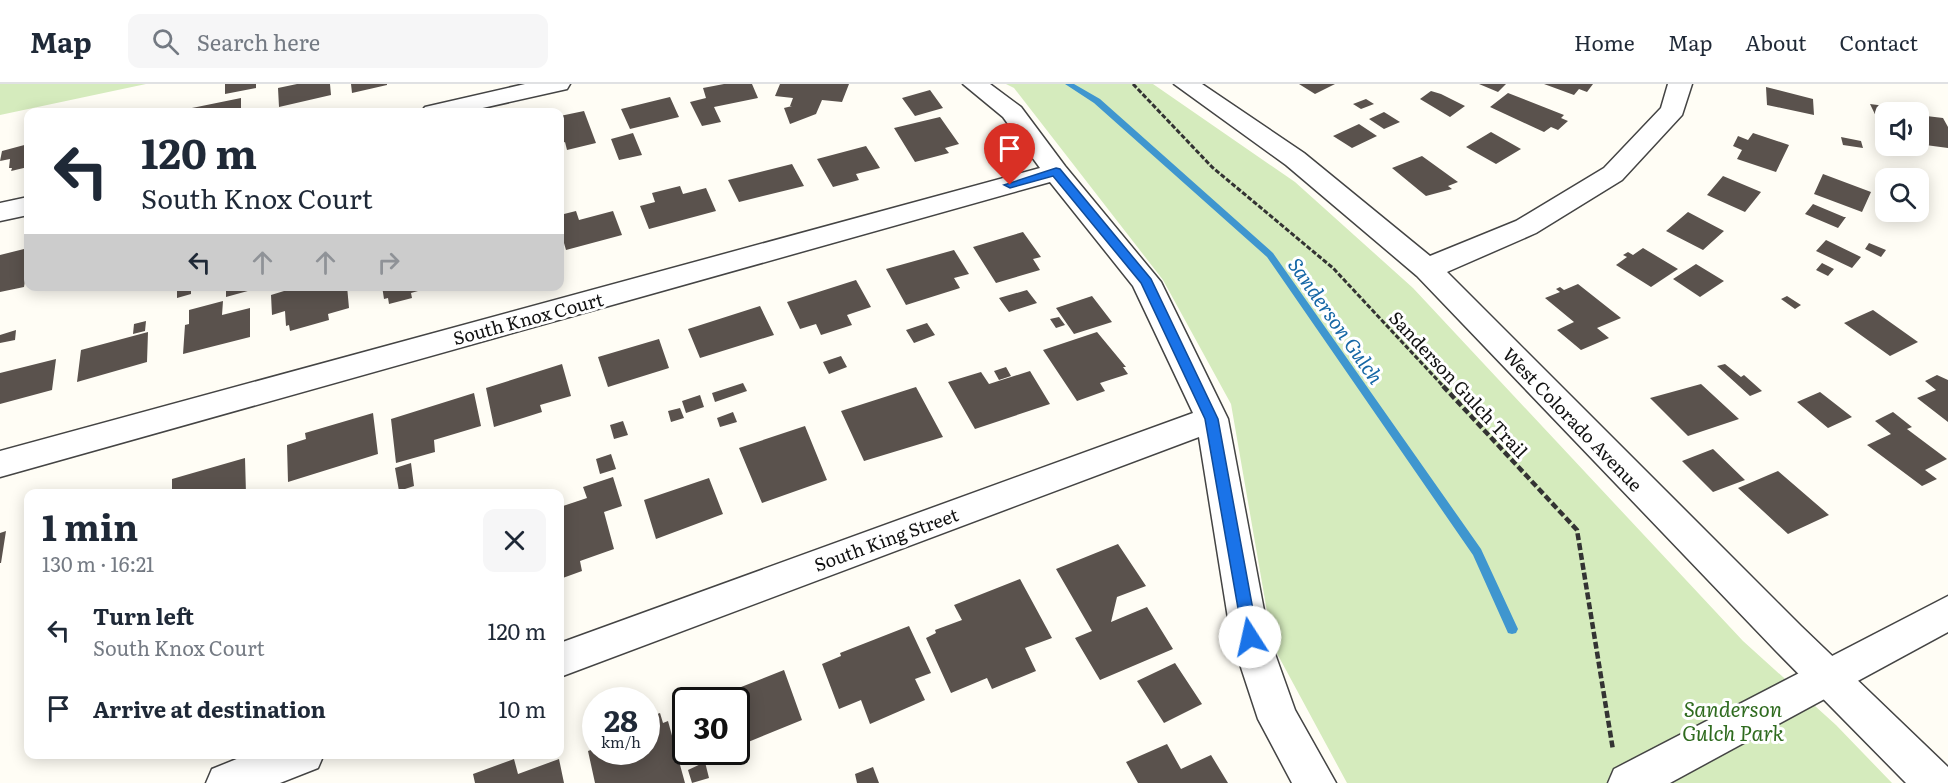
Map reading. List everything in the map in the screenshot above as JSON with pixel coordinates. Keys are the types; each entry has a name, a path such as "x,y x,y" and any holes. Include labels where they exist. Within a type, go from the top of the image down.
{"street":[{"path":"452,108 558,84"},
{"path":"975,84 1011,112 1056,172 1146,282 1212,419 1250,637 1278,719 1315,783"},
{"name":"West Colorado Avenue","path":"1186,84 1295,159 1427,269 1935,783"},
{"path":"1427,269 1526,227 1613,174 1673,110 1680,84"},
{"name":"South Knox Court","path":"0,464 1056,172"},
{"path":"0,212 24,207"},
{"name":"South King Street","path":"564,659 1212,419"},
{"path":"1622,772 1827,676 1948,613"},
{"path":"227,783 291,759"}],"path":[{"name":"Sanderson Gulch Trail","path":"1133,84 1212,167 1333,268 1577,530 1622,772"}],"green space":[{"path":"0,84 146,84 24,108 24,110 0,115"},
{"name":"Sanderson Gulch Park","path":"1006,84 1153,84 1295,182 1413,288 1743,641 1836,725 1892,783 1347,783 1273,646 1231,404 1163,280 1014,88"}],"building":[{"path":"225,84 256,84 256,88 225,94"},
{"path":"297,84 330,84 331,95 279,107 278,88"},
{"path":"351,84 387,84 387,85 352,93"},
{"path":"724,84 752,84 758,98 714,107 721,122 702,126 690,102 706,98 703,88"},
{"path":"780,84 849,84 842,102 822,100 816,114 790,124 784,108 792,106 790,106 793,98 775,96"},
{"path":"1299,84 1335,84 1315,94"},
{"path":"1479,84 1506,84 1498,92"},
{"path":"1544,84 1593,84 1587,92 1579,89 1574,95"},
{"path":"1766,87 1813,99 1814,115 1767,105"},
{"path":"930,90 943,108 915,116 902,98"},
{"path":"1431,91 1465,106 1450,117 1420,99"},
{"path":"1508,93 1564,115 1561,118 1568,121 1558,130 1551,127 1544,132 1490,107"},
{"path":"670,97 679,117 630,129 621,109"},
{"path":"241,98 241,108 192,108"},
{"path":"1366,99 1374,104 1361,109 1353,104"},
{"path":"1870,104 1875,105 1875,114"},
{"path":"584,111 596,143 567,150 564,142 564,115"},
{"path":"1384,112 1400,122 1384,129 1369,119"},
{"path":"1929,116 1943,118 1948,127 1948,148 1929,145"},
{"path":"940,117 959,144 945,148 949,153 915,162 894,128"},
{"path":"1359,124 1377,136 1352,148 1333,136"},
{"path":"1491,132 1521,149 1496,164 1466,147"},
{"path":"633,133 642,155 619,160 611,139"},
{"path":"1753,133 1789,145 1776,172 1737,159 1742,150 1733,146 1738,136 1748,140"},
{"path":"1841,137 1861,141 1863,148 1843,145"},
{"path":"24,145 24,168 11,171 10,159 0,161 2,151"},
{"path":"866,146 880,168 856,174 859,180 833,187 817,159"},
{"path":"1422,156 1458,182 1448,186 1452,189 1426,196 1392,168"},
{"path":"792,164 804,186 739,202 728,180"},
{"path":"1823,174 1871,192 1862,212 1814,194"},
{"path":"1723,176 1761,192 1745,212 1707,195"},
{"path":"680,186 683,194 706,188 716,211 649,229 640,206 655,202 652,193"},
{"path":"1813,204 1846,217 1838,228 1805,214"},
{"path":"576,211 579,220 613,211 622,235 566,250 564,214"},
{"path":"1688,212 1724,231 1703,250 1666,231"},
{"path":"1023,232 1041,257 1033,259 1040,270 996,283 973,247"},
{"path":"1826,240 1861,257 1852,268 1816,251"},
{"path":"1869,243 1886,250 1881,257 1865,249"},
{"path":"1643,248 1678,269 1651,287 1616,265 1627,257 1623,255 1628,252 1633,255"},
{"path":"24,249 24,287 0,292 0,255"},
{"path":"954,250 969,274 954,278 960,288 906,305 886,269"},
{"path":"1822,263 1834,269 1828,276 1816,270"},
{"path":"1696,264 1724,281 1700,297 1673,279"},
{"path":"856,280 871,307 847,315 852,325 821,335 816,324 800,329 787,302"},
{"path":"1578,284 1621,318 1597,328 1609,338 1581,350 1557,330 1574,322 1545,298 1560,292 1556,289 1560,287 1564,290"},
{"path":"1027,290 1037,303 1009,312 999,298"},
{"path":"177,291 191,291 191,294 177,298"},
{"path":"226,291 248,291 226,297"},
{"path":"284,291 347,291 349,308 328,314 329,320 290,331 289,325 286,326 285,311 272,315 271,295"},
{"path":"383,291 418,291 411,293 412,298 389,304 388,298 384,299"},
{"path":"1092,296 1112,322 1074,334 1056,308"},
{"path":"1787,296 1801,305 1795,309 1781,299"},
{"path":"223,301 222,315 250,308 250,337 183,354 185,325 189,324 189,310"},
{"path":"760,306 774,335 700,358 688,329"},
{"path":"1873,310 1918,342 1890,356 1844,323"},
{"path":"1059,317 1065,325 1056,328 1050,319"},
{"path":"146,321 145,331 133,334 134,324"},
{"path":"927,323 935,335 914,343 906,330"},
{"path":"16,330 15,340 0,343 0,335"},
{"path":"148,332 147,362 77,382 81,350"},
{"path":"1097,332 1126,367 1123,367 1128,374 1100,383 1105,391 1077,401 1043,350"},
{"path":"659,339 669,368 608,387 598,357"},
{"path":"841,356 847,367 829,374 823,362"},
{"path":"56,359 52,390 0,404 0,373"},
{"path":"562,364 571,396 540,405 542,412 494,427 486,388"},
{"path":"1725,364 1741,377 1744,375 1762,391 1750,396 1717,366"},
{"path":"1006,367 1011,376 999,380 994,371"},
{"path":"1030,371 1050,404 975,429 948,382 981,372 989,384"},
{"path":"1937,375 1948,380 1948,422 1917,398 1936,390 1925,381"},
{"path":"743,383 747,391 715,402 712,393"},
{"path":"1701,384 1739,419 1688,436 1650,398"},
{"path":"916,387 943,437 864,461 841,411"},
{"path":"1820,392 1852,417 1828,428 1797,402"},
{"path":"474,393 481,426 434,440 435,452 396,463 391,419"},
{"path":"700,395 704,407 686,413 682,401"},
{"path":"680,408 684,418 671,422 668,411"},
{"path":"733,412 737,422 720,427 717,418"},
{"path":"1893,412 1912,427 1907,429 1947,459 1925,470 1937,479 1922,486 1867,445 1891,434 1875,421"},
{"path":"373,413 378,454 288,482 287,445 306,439 305,433"},
{"path":"623,421 628,435 614,439 610,425"},
{"path":"805,426 827,480 762,503 739,448"},
{"path":"1713,449 1745,480 1713,492 1682,461"},
{"path":"611,454 616,469 600,474 596,459"},
{"path":"245,458 246,489 172,489 172,479"},
{"path":"411,463 414,486 399,489 395,468"},
{"path":"1778,471 1829,515 1788,534 1738,488"},
{"path":"613,477 622,506 604,512 614,549 580,561 582,571 564,578 564,506 587,498 583,487"},
{"path":"709,478 723,514 656,539 644,500"},
{"path":"6,531 1,563 0,563 0,533"},
{"path":"1118,544 1146,586 1117,597 1111,622 1147,607 1173,649 1100,680 1075,638 1092,631 1056,569"},
{"path":"1020,579 1052,638 1025,648 1036,671 992,689 987,678 951,693 926,638 936,633 935,630 962,620 954,605"},
{"path":"909,626 931,673 915,679 925,700 870,724 861,700 839,709 822,664 841,656 840,653"},
{"path":"1175,663 1202,704 1164,723 1137,681"},
{"path":"784,670 802,720 750,741 750,687 741,687"},
{"path":"660,713 663,723 668,721 672,736 672,765 680,765 685,783 595,783 591,765 660,765"},
{"path":"1167,744 1181,769 1211,755 1228,783 1138,783 1126,762"},
{"path":"514,759 518,774 559,759 564,783 475,783 473,774"},
{"path":"699,765 706,765 709,778 692,783 688,770"},
{"path":"873,767 879,783 857,783 855,774"}],"waterway":[{"name":"Sanderson Gulch","path":"1069,84 1097,101 1270,255 1477,552 1512,629"}],"route":[{"path":"1010,185 1056,172 1146,282 1212,419 1250,637"}]}
